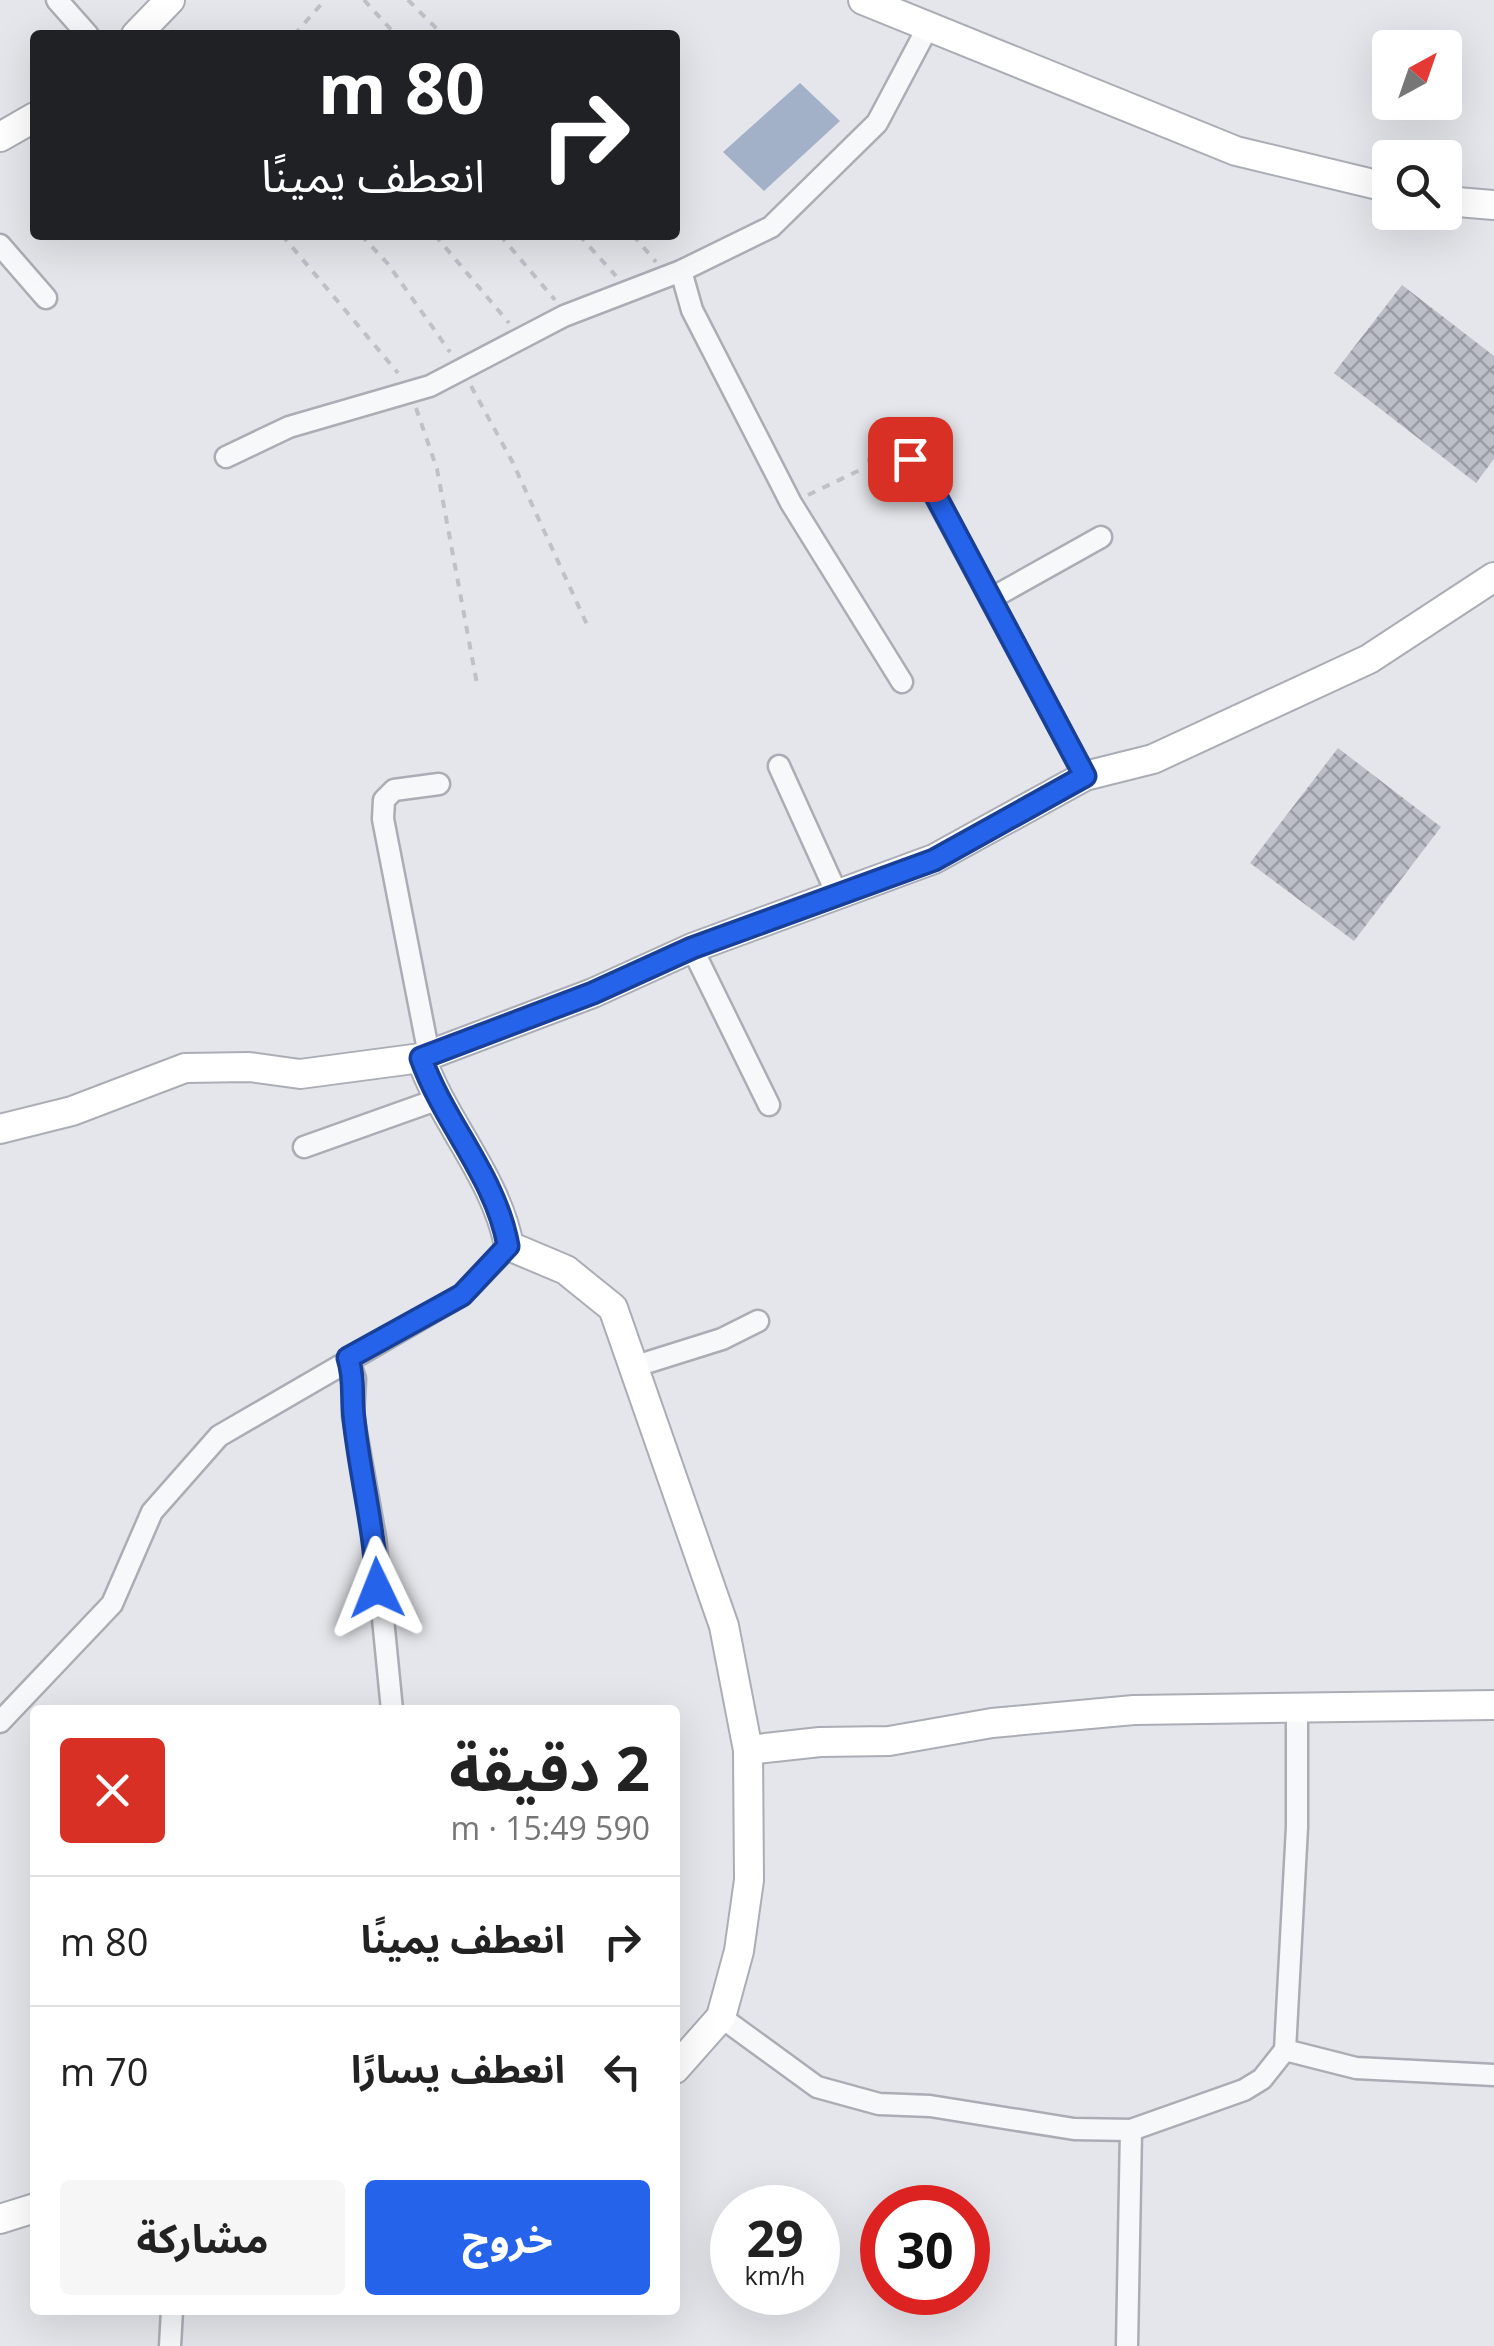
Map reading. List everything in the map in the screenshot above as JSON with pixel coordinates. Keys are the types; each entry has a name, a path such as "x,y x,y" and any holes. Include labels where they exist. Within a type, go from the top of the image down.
{"street":[{"path":"57,0 84,30"},
{"path":"141,30 170,0"},
{"path":"863,0 1236,151 1372,184"},
{"path":"894,0 927,25"},
{"path":"226,457 289,427 411,392 564,316 674,274 771,227 843,162 877,123 927,25"},
{"path":"0,137 30,120"},
{"path":"1462,202 1494,205"},
{"path":"0,245 46,298"},
{"path":"674,274 791,503 902,682"},
{"path":"880,460 896,454 921,468 1085,776"},
{"path":"992,598 1101,537"},
{"path":"0,1129 72,1111 184,1068 249,1067 300,1074 425,1056 593,993 692,948 934,860 1085,776 1153,759 1332,677 1396,642 1494,577"},
{"path":"779,766 837,894"},
{"path":"439,784 394,790 384,800 384,818 436,1100 493,1198 508,1246"},
{"path":"692,948 769,1105"},
{"path":"304,1147 436,1100"},
{"path":"0,1722 112,1604 152,1512 195,1459 243,1419 462,1295 508,1246"},
{"path":"508,1246 554,1264 602,1295 623,1327 713,1588 748,1750 749,1880 739,1951 721,2018 680,2063"},
{"path":"636,1366 722,1339 758,1321"},
{"path":"348,1358 355,1379 353,1416 375,1537 392,1705"},
{"path":"748,1750 820,1742 889,1741 992,1723 1134,1710 1494,1704"},
{"path":"721,2018 817,2086 879,2104 930,2106 1074,2130 1131,2130 1244,2090 1262,2079 1286,2050 1297,1826 1296,1710"},
{"path":"1286,2050 1313,2061 1356,2068 1494,2075"},
{"path":"1127,2346 1131,2130"},
{"path":"0,2219 30,2210"},
{"path":"170,2346 172,2315"}],"path":[{"path":"298,30 324,0"},
{"path":"364,0 391,30"},
{"path":"408,0 438,30"},
{"path":"286,240 411,392 437,469 477,684"},
{"path":"366,240 388,264 461,368 513,463 589,629"},
{"path":"438,240 520,340"},
{"path":"504,240 564,316"},
{"path":"584,240 619,279 626,294"},
{"path":"638,240 674,274"},
{"path":"791,503 880,460"}],"water":[{"path":"800,83 840,121 764,191 723,152"}],"building":[{"path":"1402,285 1494,356 1494,459 1476,483 1334,373"},
{"path":"1338,748 1441,827 1354,941 1250,863"}],"route":[{"path":"377,1588 375,1537 353,1416 355,1379 348,1358 462,1295 508,1246 505,1224 493,1198 436,1100 421,1058 593,993 692,948 934,860 1085,776 1080,760 921,468 910,459"}]}
